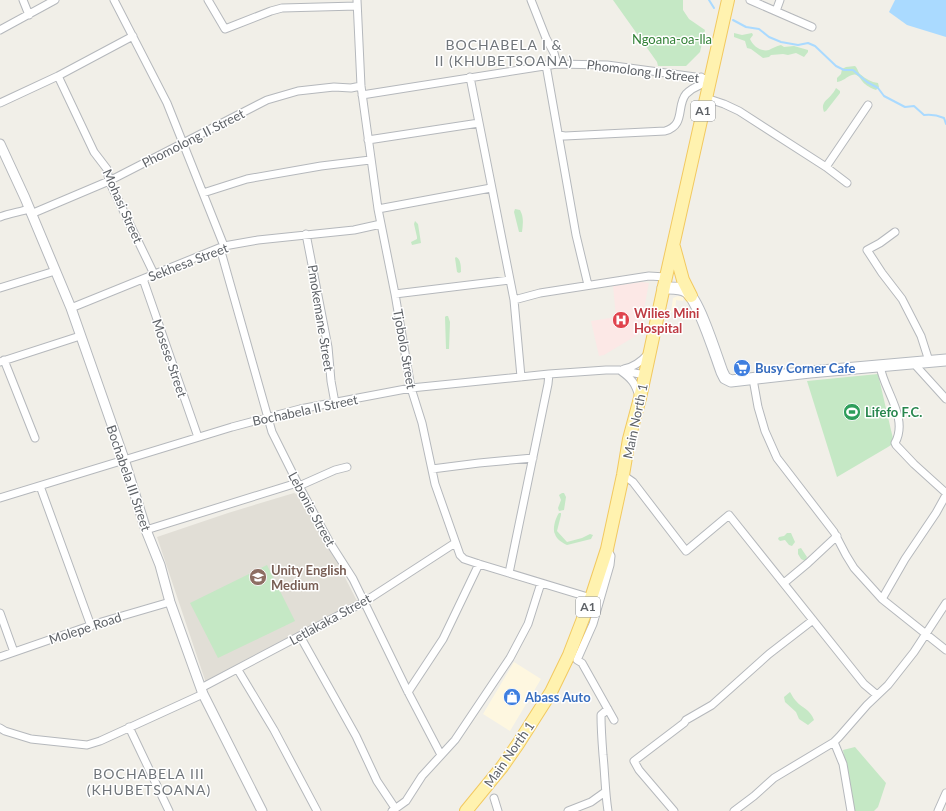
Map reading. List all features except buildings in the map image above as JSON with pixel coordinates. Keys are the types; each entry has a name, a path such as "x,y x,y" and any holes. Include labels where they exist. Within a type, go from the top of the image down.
{"main road":[{"name":"Main North 1","path":"466,811 502,767 550,692 569,655 591,598 607,549 624,475 629,439 640,398 664,283 706,98 705,78 728,0"},
{"path":"673,246 683,280 699,312 725,378 731,381 810,372 946,360"},
{"path":"664,283 687,292 691,296"}],"street":[{"path":"23,0 29,15"},
{"path":"0,30 55,0"},
{"name":"Lebonie Street","path":"114,0 167,103 203,193 222,247 257,379 269,416 272,432 298,485 330,543 353,579 408,692 441,755"},
{"path":"208,0 225,29 271,11 282,4 357,3"},
{"path":"531,0 546,38 554,53 557,64"},
{"path":"750,0 812,27"},
{"path":"776,11 780,0"},
{"name":"Tjobolo Street","path":"357,3 361,86 370,160 378,208 395,294 411,388 422,423 435,484 455,543 460,555 464,559 591,598"},
{"path":"0,103 58,76 133,36"},
{"name":"Phomolong II Street","path":"362,95 557,64 608,65 705,78"},
{"path":"546,65 576,235 588,285"},
{"name":"Mohasi Street","path":"58,76 94,152 107,169 109,181 154,274"},
{"path":"470,77 514,300 521,377"},
{"path":"559,135 565,136 665,131 671,129 677,123 685,95 700,84 705,78"},
{"name":"Phomolong II Street","path":"0,217 14,212 30,211 109,181 267,100 298,90 334,87 351,88 361,86"},
{"path":"706,98 739,111 826,167 847,183"},
{"path":"826,167 868,105"},
{"path":"368,140 479,123"},
{"name":"Bochabela III Street","path":"0,145 71,308 124,459 146,530 160,565 170,602 202,691 262,811"},
{"path":"203,193 247,179 321,166 370,160"},
{"path":"378,208 491,188"},
{"name":"Sekhesa Street","path":"71,308 222,247 258,240 354,230 381,224"},
{"path":"895,232 880,243 866,250 902,299 921,336 929,361"},
{"name":"Pmokemane Street","path":"306,234 328,347 331,381 335,403"},
{"path":"0,288 55,270"},
{"path":"514,300 588,285 649,276 664,283"},
{"name":"Mosese Street","path":"143,279 198,437"},
{"path":"395,294 510,280"},
{"path":"35,438 2,361 80,336"},
{"name":"Bochabela II Street","path":"619,370 635,365 644,359 650,350"},
{"path":"916,362 917,367 946,399"},
{"path":"880,366 882,377 893,400 900,428 899,437 895,444 946,494 936,513 905,560 882,599"},
{"name":"Bochabela II Street","path":"0,498 269,416 411,388 549,374 606,370 619,370 645,374"},
{"path":"619,370 632,380 640,398"},
{"path":"509,573 549,374"},
{"path":"753,379 758,407 765,431 777,458 837,536 854,568 882,599 946,650"},
{"path":"432,469 533,458"},
{"path":"146,530 298,485 336,470 348,467"},
{"path":"624,475 633,482 686,550 729,515 864,684 877,695"},
{"path":"40,486 91,626"},
{"path":"784,583 837,536"},
{"name":"Letlakaka Street","path":"0,728 31,739 87,745 100,741 202,691 364,602 455,543"},
{"path":"607,549 611,556 610,565 593,624 577,660 582,663 614,720"},
{"path":"408,692 443,639 478,564"},
{"path":"300,636 356,736 377,781 394,810 406,801 422,776 455,740 510,658 528,624 541,583"},
{"name":"Molepe Road","path":"0,657 91,626 170,602"},
{"path":"734,811 774,778 834,742 888,685 914,652 946,603"},
{"path":"0,613 14,652"},
{"path":"674,811 639,770 634,761 686,720 712,705 769,654 813,620"},
{"path":"238,670 274,730 317,811"},
{"path":"608,709 601,715 605,792 608,811"},
{"path":"129,727 168,811"},
{"path":"834,742 843,764 851,811"},
{"path":"568,811 591,802 605,792"},
{"path":"938,811 946,793"},
{"path":"494,798 498,811"}],"shaded area":[{"name":"Wilies Mini Hospital","path":"642,282 649,283 639,334 604,355 599,356 591,321 616,317 613,286"},
{"path":"678,296 684,297 683,301 676,300 675,313 671,312 673,298"},
{"name":"Unity English Medium","path":"294,493 301,497 357,601 206,683 157,537"},
{"name":"Abass Auto","path":"514,662 541,679 510,731 483,714"}],"green space":[{"name":"Ngoana-oa-lla","path":"613,0 683,0 683,10 689,19 705,30 700,52 686,66 658,66 657,62"},
{"path":"734,33 742,35 752,33 753,35 750,39 751,42 763,50 769,50 781,45 784,47 794,46 808,50 808,52 804,57 796,53 788,55 771,55 763,58 751,49 747,48 745,41 734,37"},
{"path":"855,66 859,73 864,77 878,83 879,87 876,90 866,85 854,74 837,82 837,78 841,74 842,69"},
{"path":"836,88 840,91 840,93 824,112 824,103"},
{"path":"515,209 520,210 522,215 522,232 519,232 514,212"},
{"path":"415,221 418,224 421,243 412,245 411,242 417,239 414,224"},
{"path":"456,257 459,259 460,263 461,272 459,273 457,272"},
{"path":"446,316 448,316 450,322 449,349 446,349"},
{"name":"Lifefo F.C.","path":"878,374 894,443 837,477 807,381"},
{"path":"564,493 566,497 564,510 559,511 558,508 561,500 559,495"},
{"path":"559,513 561,513 561,515 557,531 567,542 590,534 593,535 591,539 567,545 560,541 554,532 554,526"},
{"path":"787,533 791,533 795,542 792,546 785,540 780,541 778,539"},
{"path":"801,548 807,557 805,561 801,559 798,554 798,549"},
{"path":"267,565 295,621 218,658 190,603"},
{"path":"790,692 795,700 812,716 814,720 808,725 799,719 796,712 785,702 784,697"},
{"path":"855,747 886,783 878,807 874,811 853,811 843,750"}],"water":[{"path":"895,0 946,0 946,37 907,25 889,12"}],"waterway":[{"name":"Ngoana-oa-lla","path":"709,0 714,8"},
{"name":"Ngoana-oa-lla","path":"733,20 746,27 759,29 769,37 781,42 798,45 808,43 815,46 836,66 844,70 853,70 867,82 878,88 884,96 905,107 914,106 924,115 934,115 944,118 946,124"}],"place":[{"name":"Wilies Mini Hospital","path":"621,320"},
{"name":"Busy Corner Cafe","path":"742,368"},
{"name":"Lifefo F.C.","path":"852,412"},
{"name":"Unity English Medium","path":"258,577"},
{"name":"Abass Auto","path":"512,697"}],"district":[{"name":"BOCHABELA I & II (KHUBETSOANA)","path":"504,54"},
{"name":"BOCHABELA III (KHUBETSOANA)","path":"149,782"}]}
